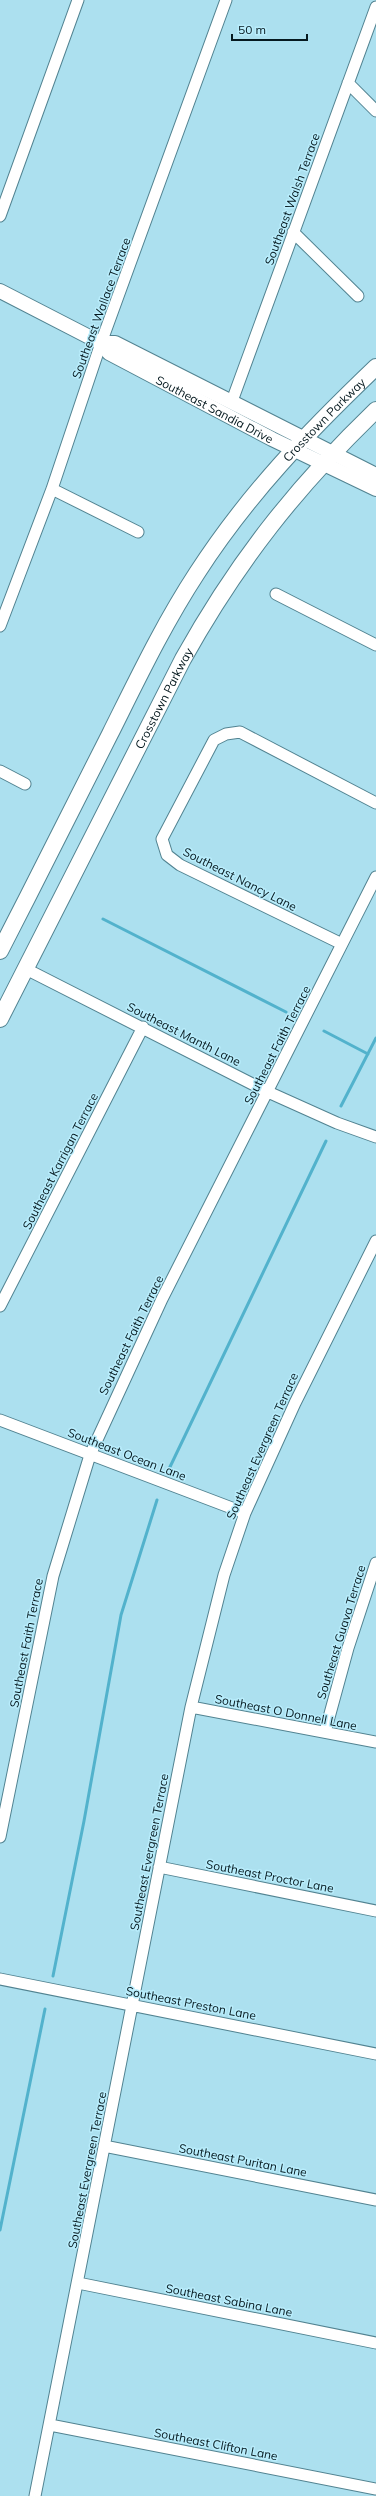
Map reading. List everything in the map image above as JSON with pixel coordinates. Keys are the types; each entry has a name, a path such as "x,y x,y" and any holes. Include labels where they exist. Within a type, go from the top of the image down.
{"main road":[{"name":"Crosstown Parkway","path":"0,951 151,653 180,601 232,522 297,443 376,367"},
{"name":"Crosstown Parkway","path":"0,1019 183,659 213,606 261,535 327,458 376,410"}],"street":[{"path":"0,216 78,0"},
{"name":"Southeast Wallace Terrace","path":"0,626 52,489 101,343 226,0"},
{"name":"Southeast Walsh Terrace","path":"232,401 376,8"},
{"path":"348,83 376,111"},
{"path":"293,232 358,296"},
{"name":"Southeast Sandia Drive","path":"0,291 101,343 109,353 327,458 376,489"},
{"name":"Southeast Sandia Drive","path":"101,343 115,343 232,401 297,443"},
{"name":"Southeast Sandia Drive","path":"327,458 376,475"},
{"path":"52,489 138,532"},
{"path":"276,594 376,645"},
{"name":"Southeast Nancy Lane","path":"342,944 180,865 167,855 162,839 214,740 226,734 240,732 376,803"},
{"path":"0,771 25,784"},
{"name":"Southeast Faith Terrace","path":"0,1837 52,1576 90,1455 162,1299 376,877"},
{"name":"Southeast Manth Lane","path":"26,969 143,1027 268,1092 337,1123 376,1137"},
{"name":"Southeast Karrigan Terrace","path":"0,1306 143,1027"},
{"name":"Southeast Evergreen Terrace","path":"35,2496 191,1707 224,1575 244,1513 295,1403 376,1241"},
{"name":"Southeast Ocean Lane","path":"0,1420 244,1513"},
{"name":"Southeast Guava Terrace","path":"325,1732 348,1648 376,1562"},
{"name":"Southeast O Donnell Lane","path":"191,1707 376,1742"},
{"name":"Southeast Proctor Lane","path":"159,1867 376,1911"},
{"name":"Southeast Preston Lane","path":"0,1980 376,2054"},
{"name":"Southeast Puritan Lane","path":"104,2146 376,2200"},
{"name":"Southeast Sabina Lane","path":"78,2283 376,2343"},
{"name":"Southeast Clifton Lane","path":"50,2425 376,2489"}],"waterway":[{"path":"103,919 286,1012"},
{"path":"324,1031 368,1054"},
{"path":"341,1106 376,1038"},
{"path":"169,1469 326,1141"},
{"path":"53,1976 84,1821 121,1615 157,1500"},
{"path":"0,2230 45,2009"}]}
